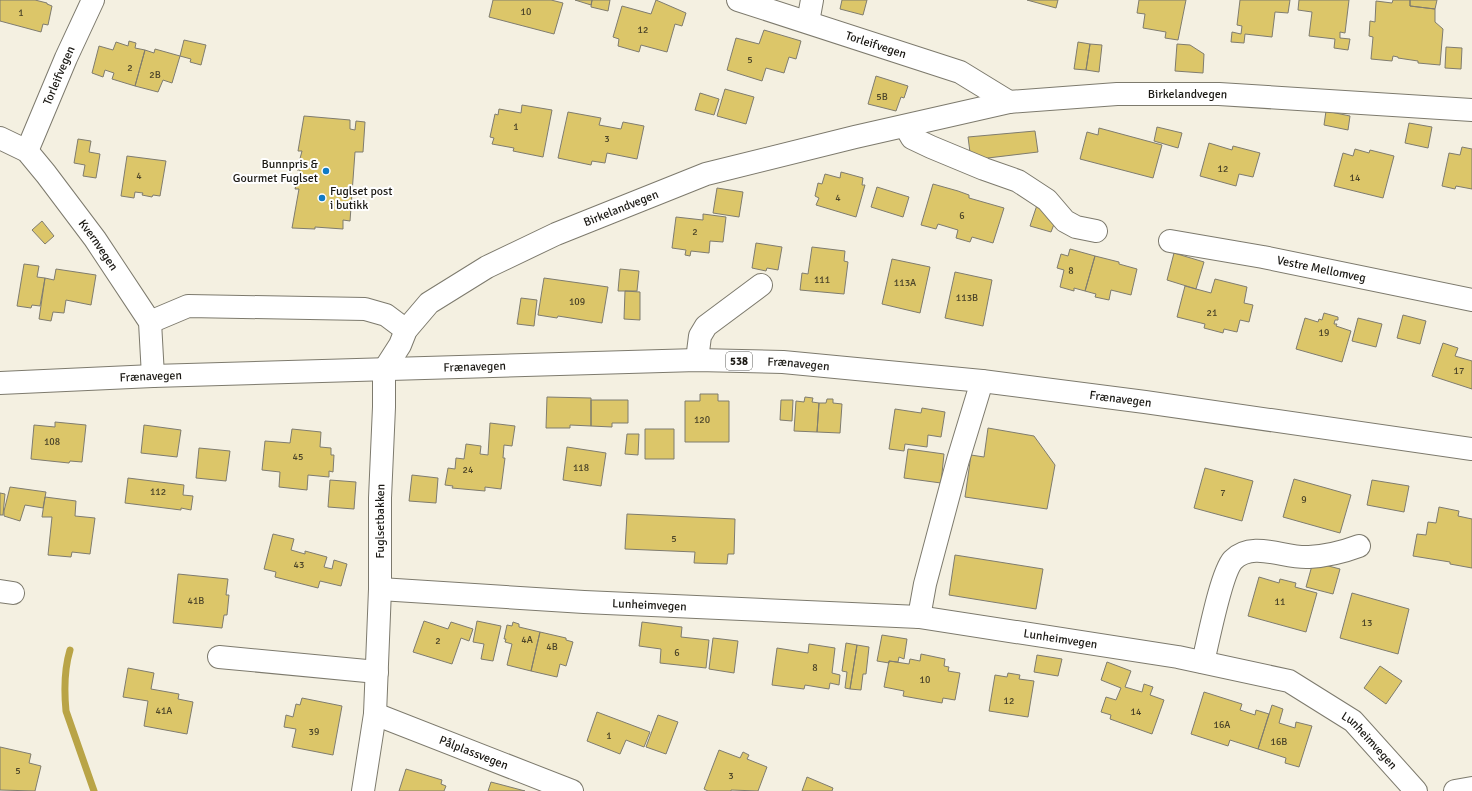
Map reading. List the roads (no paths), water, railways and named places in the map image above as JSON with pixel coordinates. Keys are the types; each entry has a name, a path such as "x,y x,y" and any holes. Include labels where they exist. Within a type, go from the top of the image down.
{"street":[{"name":"Torleifvegen","path":"27,151 66,58 93,0"},
{"name":"Torleifvegen","path":"738,0 960,72 1009,102"},
{"path":"808,22 812,0"},
{"name":"Birkelandvegen","path":"384,370 400,345 406,330 429,303 487,267 564,231 706,174 905,126 1009,102 1117,94 1219,94 1472,110"},
{"path":"905,126 912,138 984,169 1018,181 1047,200 1065,221 1076,227 1096,231"},
{"name":"Kvernvegen","path":"0,138 27,151 46,174 95,239 150,322"},
{"name":"Vestre Mellomveg","path":"1170,241 1263,257 1472,300"},
{"path":"697,360 700,336 706,326 761,285"},
{"path":"153,376 150,322 188,306 365,309 386,315 406,330"},
{"name":"Frænavegen","path":"0,383 153,376 697,360 783,362 982,381 1145,402 1472,449"},
{"name":"Fuglsetbakken","path":"363,791 375,714 380,589 380,498 384,370"},
{"path":"919,617 925,584 958,460 982,381"},
{"path":"1203,662 1226,574 1232,561 1240,555 1258,550 1294,557 1309,557 1340,553 1359,546"},
{"name":"Lunheimvegen","path":"380,589 584,602 919,617 1178,656 1289,681 1353,721 1416,791"},
{"path":"219,656 377,672"},
{"name":"Pålplassvegen","path":"375,714 572,791"},
{"path":"1455,791 1472,788"}],"waterway":[{"path":"70,650 65,680 66,711 94,791"}],"place":[{"name":"Bunnpris & Gourmet Fuglset","path":"326,171"},
{"name":"Fuglset post i butikk","path":"322,198"}]}
